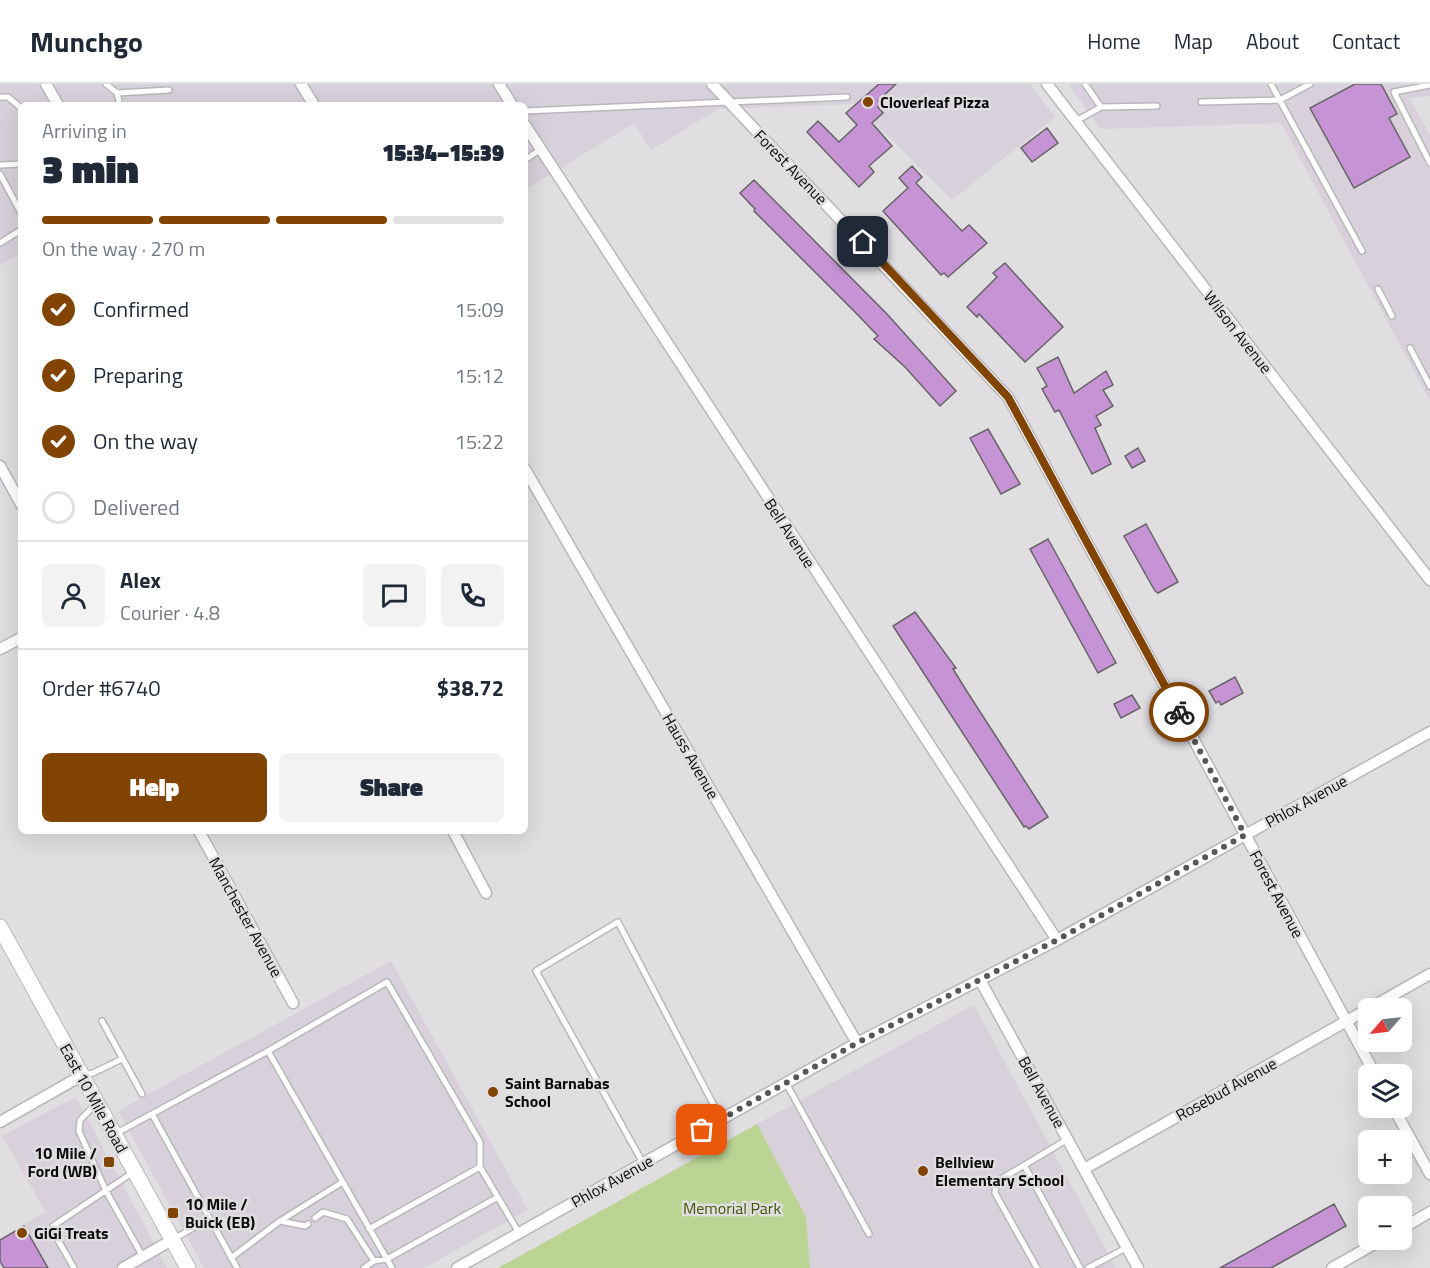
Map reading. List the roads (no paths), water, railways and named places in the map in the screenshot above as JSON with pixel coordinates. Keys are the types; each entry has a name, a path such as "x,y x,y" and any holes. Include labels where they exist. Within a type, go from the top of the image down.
{"main road":[{"name":"East 10 Mile Road","path":"0,927 188,1268"}],"street":[{"path":"46,84 56,102"},
{"path":"301,84 312,102"},
{"path":"499,84 510,102"},
{"name":"Forest Avenue","path":"712,84 1008,397 1369,1064"},
{"name":"Wilson Avenue","path":"1047,84 1430,580"},
{"name":"Bell Avenue","path":"528,130 1057,940"},
{"path":"0,466 18,499"},
{"name":"Hauss Avenue","path":"528,474 857,1043"},
{"path":"0,650 18,640"},
{"name":"Phlox Avenue","path":"457,1268 857,1043 1057,940 1430,732"},
{"name":"Manchester Avenue","path":"201,834 293,1003"},
{"path":"455,834 486,893"},
{"name":"Rosebud Avenue","path":"1388,998 1430,974"},
{"name":"Bell Avenue","path":"980,980 1138,1268"},
{"name":"Rosebud Avenue","path":"1084,1169 1358,1015"},
{"path":"0,1122 81,1076"},
{"path":"1399,1118 1430,1174"},
{"path":"1412,1223 1430,1212"},
{"path":"123,1268 172,1240"},
{"path":"1332,1268 1364,1250"}],"lane":[{"path":"106,84 117,93 119,102"},
{"path":"1085,84 1101,107"},
{"path":"1271,84 1362,251"},
{"path":"1201,102 1280,100 1310,84"},
{"path":"1430,85 1394,92 1430,163"},
{"path":"117,93 169,90"},
{"path":"0,97 8,97 18,105"},
{"path":"528,111 847,97"},
{"path":"1076,121 1101,107 1157,106"},
{"path":"528,158 541,149"},
{"path":"0,165 18,164"},
{"path":"0,174 18,207"},
{"path":"0,243 18,232"},
{"path":"1378,289 1392,316"},
{"path":"1410,348 1430,386"},
{"path":"643,1163 536,971 618,922 721,1119"},
{"path":"114,1135 268,1051 387,982 480,1142 480,1167 519,1233"},
{"path":"102,1021 142,1094"},
{"path":"268,1051 392,1268"},
{"path":"81,1076 93,1073 122,1059"},
{"path":"786,1083 869,1234"},
{"path":"97,1104 80,1120 79,1131 106,1191 143,1257"},
{"path":"152,1114 237,1268"},
{"path":"1037,1268 994,1193 996,1182 1068,1139"},
{"path":"1024,1165 1080,1268"},
{"path":"369,1229 480,1167"},
{"path":"74,1268 54,1233 53,1226 135,1172"},
{"path":"231,1258 280,1221 342,1183"},
{"path":"364,1268 374,1261 387,1259 498,1197"},
{"path":"315,1218 323,1212 347,1219 374,1261"},
{"path":"172,1240 208,1219"},
{"path":"280,1221 305,1226 308,1224"},
{"path":"1088,1268 1127,1247"}],"place":[{"name":"Cloverleaf Pizza","path":"868,102"},
{"name":"Saint Barnabas School","path":"493,1092"},
{"name":"10 Mile / Ford (WB)","path":"109,1162"},
{"name":"Bellview Elementary School","path":"923,1171"},
{"name":"10 Mile / Buick (EB)","path":"173,1213"},
{"name":"GiGi Treats","path":"22,1233"}],"park label":[{"name":"Memorial Park","path":"732,1208"}]}
